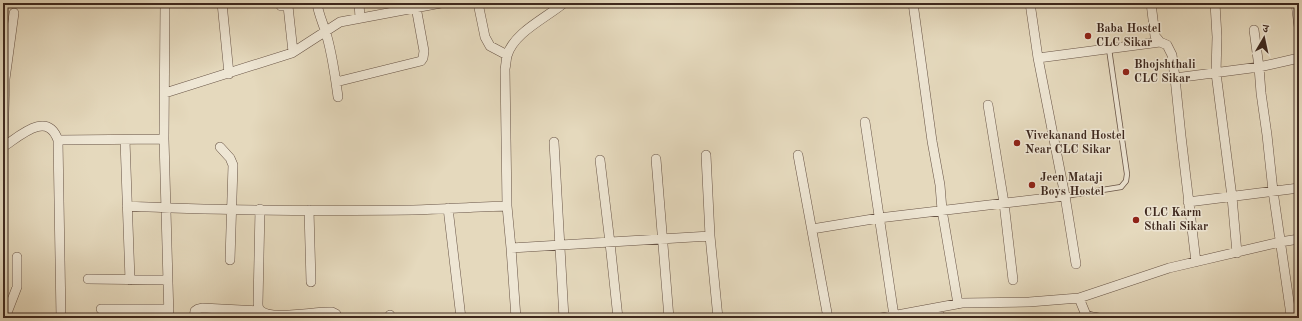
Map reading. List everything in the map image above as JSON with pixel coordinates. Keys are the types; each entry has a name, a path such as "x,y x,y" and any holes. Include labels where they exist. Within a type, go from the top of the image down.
{"street":[{"path":"101,309 169,313 164,139 166,3"},
{"path":"222,3 229,74"},
{"path":"281,3 281,6 288,6 293,52"},
{"path":"317,3 318,11 325,30 338,98"},
{"path":"359,3 360,18"},
{"path":"165,93 276,59 293,52 325,30 340,22 441,3"},
{"path":"478,3 484,37 490,46 507,55"},
{"path":"516,318 507,206 505,69 507,55 520,36 564,3"},
{"path":"913,3 932,141 940,184 942,210 958,304"},
{"path":"1030,3 1038,58 1065,196 1076,264"},
{"path":"1150,3 1155,36 1160,42 1167,45 1172,55 1196,262"},
{"path":"1215,3 1217,38 1216,73 1232,197 1237,252"},
{"path":"1296,3 1299,27"},
{"path":"336,82 421,60 423,58 424,51 416,7"},
{"path":"3,147 5,79 14,13"},
{"path":"1254,30 1267,135 1272,191 1291,315"},
{"path":"1038,58 1160,42"},
{"path":"1175,78 1259,67 1299,58"},
{"path":"988,106 1004,203 1013,280"},
{"path":"865,122 894,316"},
{"path":"3,147 34,127 43,126 50,128 56,134 58,140 61,318"},
{"path":"58,140 164,139"},
{"path":"125,140 130,280"},
{"path":"554,142 564,318"},
{"path":"220,147 230,158 233,166 233,209 230,260"},
{"path":"706,155 710,236 718,318"},
{"path":"798,155 828,318"},
{"path":"656,159 669,318"},
{"path":"600,160 618,318"},
{"path":"1188,202 1299,188"},
{"path":"812,229 879,218 1065,196"},
{"path":"128,206 260,210 414,210 507,206"},
{"path":"448,208 461,318"},
{"path":"260,210 258,304 260,311"},
{"path":"309,210 310,282"},
{"path":"511,248 710,236"},
{"path":"880,318 958,304 1029,302 1079,298 1169,268 1280,242 1299,239"},
{"path":"5,318 17,287 17,257"},
{"path":"88,279 168,280"},
{"path":"1079,298 1086,315 1093,318 1099,318"},
{"path":"194,318 195,311 202,308 260,311 266,315 279,317 332,312 336,314 338,318"},
{"path":"939,308 939,318"}],"lane":[{"path":"1065,196 1121,187 1126,181 1127,174 1109,49"}],"place":[{"name":"Baba Hostel CLC Sikar","path":"1088,36"},
{"name":"Bhojshthali CLC Sikar","path":"1126,72"},
{"name":"Vivekanand Hostel Near CLC Sikar","path":"1017,143"},
{"name":"Jeen Mataji Boys Hostel","path":"1032,185"},
{"name":"CLC Karm Sthali Sikar","path":"1136,220"}]}
